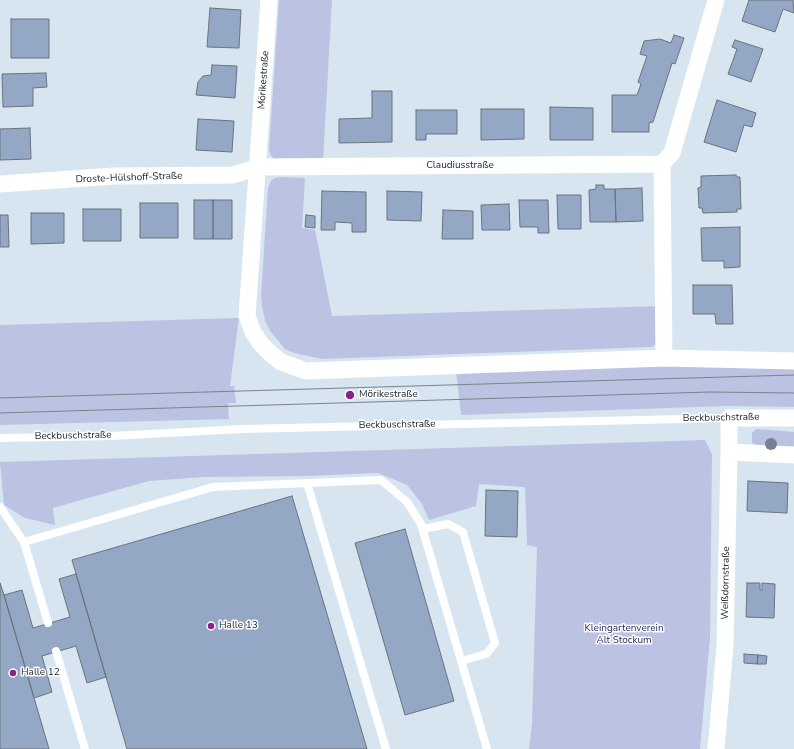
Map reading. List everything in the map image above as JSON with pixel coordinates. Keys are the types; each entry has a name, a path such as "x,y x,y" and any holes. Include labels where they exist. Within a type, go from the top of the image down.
{"street":[{"name":"Mörikestraße","path":"269,0 248,316 253,332 261,344 282,362 306,371 664,358"},
{"path":"716,0 672,153 662,164 664,358 794,361"},
{"name":"Claudiusstraße","path":"258,167 662,164"},
{"name":"Droste-Hülshoff-Straße","path":"0,184 114,176 233,175 258,167"},
{"name":"Beckbuschstraße","path":"729,418 794,418"},
{"name":"Weißdornstraße","path":"716,749 725,646 729,418"},
{"path":"729,452 794,455"}],"lane":[{"name":"Beckbuschstraße","path":"0,438 112,436 242,429 729,418"},
{"path":"24,542 214,487 381,480 407,502 423,529 487,749"},
{"path":"308,483 386,749"},
{"path":"0,507 24,542 48,623"},
{"path":"423,529 448,524 463,532 495,643 486,654 461,661"},
{"path":"56,652 85,749"}],"green space":[{"path":"279,0 332,0 323,161 274,159 270,154 269,149"},
{"path":"274,178 305,178 302,228 315,230 332,316 661,306 657,344 651,347 322,359 294,353 285,349 271,332 265,321 261,295 268,188"},
{"path":"239,318 230,386 234,386 236,403 228,403 229,419 0,425 0,325"},
{"path":"794,363 794,407 727,406 461,415 456,371"},
{"path":"756,429 794,432 794,450 758,446 752,443 752,433"},
{"name":"Kleingartenverein Alt Stockum","path":"705,440 712,454 710,638 700,749 529,749 532,724 537,547 527,545 525,487 479,484 476,506 429,520 422,504 407,485 378,473 308,476 204,477 149,481 53,508 55,525 25,518 4,505 0,462"}],"building":[{"path":"749,0 793,0 794,13 783,9 775,32 742,21"},
{"path":"210,8 241,10 239,48 207,47"},
{"path":"11,19 49,19 49,58 11,58"},
{"path":"674,35 684,38 675,64 672,63 653,122 649,123 649,132 612,132 612,95 637,95 641,84 638,82 647,56 640,54 644,41 660,39 671,43"},
{"path":"735,40 763,49 751,82 728,74 737,49 732,47"},
{"path":"212,65 237,66 235,98 196,95 198,82 203,76 211,75"},
{"path":"46,73 47,87 33,88 33,106 3,107 2,74"},
{"path":"372,91 392,91 392,142 339,143 339,119 372,118"},
{"path":"717,100 756,113 752,127 744,125 736,152 704,142"},
{"path":"550,107 593,108 593,140 550,140"},
{"path":"481,109 524,109 524,139 481,140"},
{"path":"416,110 457,110 457,134 426,134 426,140 416,140"},
{"path":"198,119 234,121 232,152 196,150"},
{"path":"30,128 31,159 0,160 0,129"},
{"path":"736,175 736,177 740,177 741,209 737,209 737,212 703,213 702,208 699,208 698,188 701,187 701,176"},
{"path":"596,185 604,185 604,189 615,189 616,222 590,222 589,190 596,189"},
{"path":"642,188 643,221 616,222 615,189"},
{"path":"322,191 366,192 366,232 352,232 352,223 335,222 335,230 321,230"},
{"path":"387,191 422,192 421,221 387,220"},
{"path":"557,195 581,195 581,229 558,229"},
{"path":"194,200 213,200 213,239 194,239"},
{"path":"213,200 232,200 232,239 213,239"},
{"path":"519,200 548,200 549,233 538,233 538,227 520,227"},
{"path":"140,203 178,203 178,238 140,238"},
{"path":"509,204 510,230 482,230 481,205"},
{"path":"83,209 121,209 121,241 83,241"},
{"path":"443,210 473,211 473,239 442,239"},
{"path":"31,213 64,213 64,243 31,244"},
{"path":"0,215 8,215 9,247 0,247"},
{"path":"306,215 315,216 315,228 305,227"},
{"path":"740,227 740,267 724,268 724,261 702,261 701,228"},
{"path":"693,285 732,285 733,324 716,324 715,314 693,314"},
{"path":"748,481 788,483 787,513 747,511"},
{"path":"486,490 518,491 517,537 485,536"},
{"name":"Halle 13","path":"292,496 367,749 127,749 72,560"},
{"path":"405,529 454,701 405,715 355,543"},
{"path":"76,574 106,677 87,683 76,646 42,656 52,692 34,698 4,595 22,590 33,628 70,617 59,579"},
{"name":"Halle 12","path":"0,583 4,595 49,749 0,749"},
{"path":"747,583 760,583 760,590 762,590 762,583 775,584 774,618 746,617"},
{"path":"744,654 758,655 757,664 744,663"},
{"path":"758,655 767,656 766,664 757,664"}],"tram line":[{"path":"0,398 794,375"},
{"path":"0,413 710,392 794,393"}],"place":[{"name":"Mörikestraße","path":"350,395"},
{"name":"Halle 13","path":"211,626"},
{"name":"Halle 12","path":"13,673"}]}
